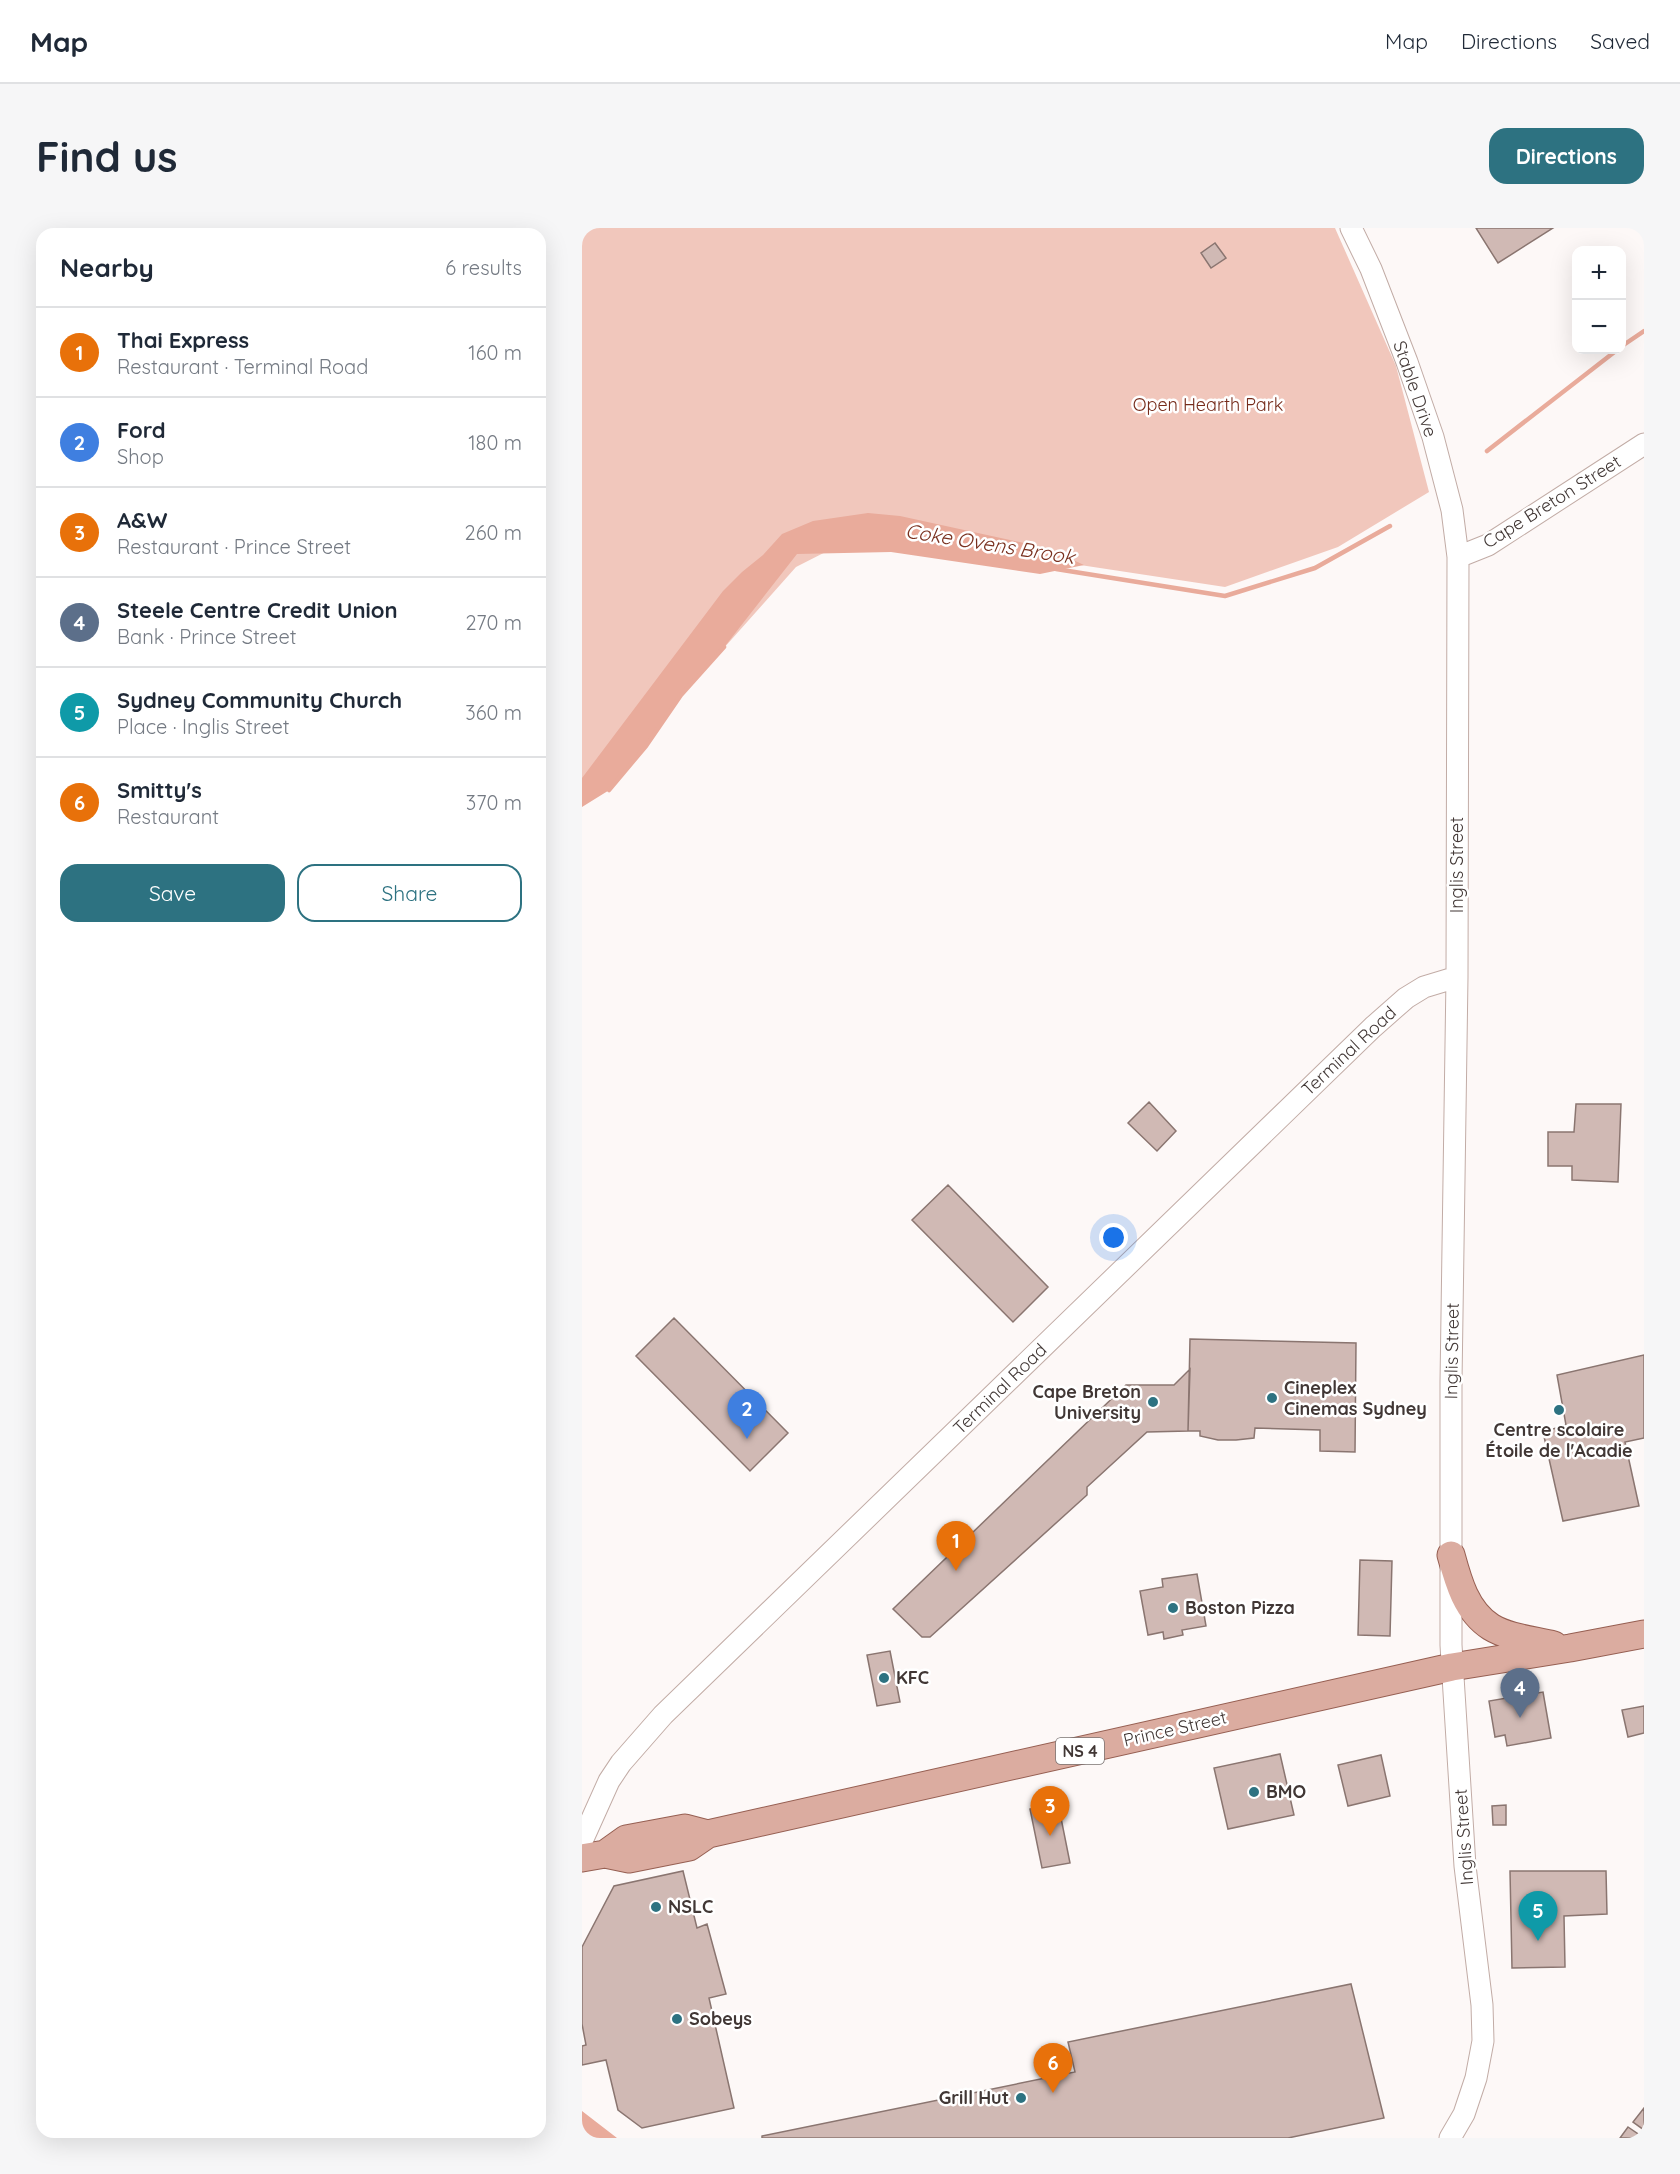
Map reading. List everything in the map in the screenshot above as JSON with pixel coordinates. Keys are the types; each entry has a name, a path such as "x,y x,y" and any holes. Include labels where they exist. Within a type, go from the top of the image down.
{"main road":[{"path":"1451,1555 1462,1593 1476,1612 1491,1626 1510,1635 1570,1648"},
{"name":"Prince Street","path":"590,1851 626,1839 685,1828 708,1834 1452,1667 1644,1634"}],"street":[{"name":"Stable Drive","path":"1351,228 1371,269 1407,362 1432,437 1452,510 1458,556"},
{"name":"Cape Breton Street","path":"1458,556 1488,544 1644,444"},
{"name":"Inglis Street","path":"1450,2138 1464,2114 1476,2078 1482,2041 1482,2005 1465,1866 1452,1667 1451,1382 1457,977 1458,556"},
{"name":"Terminal Road","path":"590,1851 600,1799 615,1772 663,1715 1373,1027 1406,998 1424,987 1457,977"}],"green space":[{"name":"Open Hearth Park","path":"582,228 1335,228 1396,366 1429,492 1338,547 1225,587 890,536 855,537 796,567 650,731 582,787"}],"water":[{"path":"868,513 900,516 1047,548 1084,565 1040,574 891,552 797,554 722,650 681,695 646,746 611,789 582,807 582,778 723,591 763,555 782,534 813,521"},
{"path":"582,2111 617,2138 590,2138 582,2133"}],"building":[{"path":"1476,228 1553,228 1498,263"},
{"path":"1215,243 1226,258 1211,268 1201,253"},
{"path":"1149,1102 1176,1131 1157,1151 1128,1123"},
{"path":"1576,1104 1621,1104 1618,1182 1572,1180 1572,1166 1548,1166 1548,1132 1574,1132"},
{"path":"948,1185 1048,1287 1013,1322 912,1220"},
{"path":"674,1318 788,1433 750,1471 636,1356"},
{"name":"Cineplex Cinemas Sydney","path":"1190,1339 1356,1343 1355,1452 1320,1451 1320,1430 1255,1428 1254,1438 1236,1440 1218,1440 1200,1436 1200,1431 1188,1431"},
{"name":"Centre scolaire Étoile de l'Acadie","path":"1644,1355 1644,1438 1625,1442 1639,1506 1563,1521 1543,1432 1566,1425 1557,1375"},
{"path":"1190,1369 1188,1431 1147,1432 1087,1487 1087,1495 930,1637 922,1637 893,1609 1126,1385 1174,1385"},
{"path":"1360,1560 1392,1561 1390,1636 1358,1635"},
{"name":"Boston Pizza","path":"1197,1574 1206,1626 1182,1630 1183,1635 1164,1639 1163,1632 1148,1635 1140,1591 1163,1587 1162,1579"},
{"name":"KFC","path":"890,1651 900,1702 877,1706 867,1655"},
{"path":"1543,1692 1551,1738 1507,1746 1505,1735 1495,1737 1489,1701"},
{"path":"1644,1706 1644,1733 1628,1737 1622,1710"},
{"name":"BMO","path":"1280,1754 1294,1815 1228,1829 1214,1768"},
{"path":"1381,1755 1390,1796 1348,1806 1338,1765"},
{"path":"1058,1803 1070,1863 1042,1868 1030,1809"},
{"path":"1506,1805 1506,1825 1493,1825 1492,1806"},
{"path":"683,1871 697,1928 707,1924 726,1994 709,1998 734,2108 642,2128 618,2110 606,2060 582,2065 582,2046 586,2045 582,2024 582,1947 614,1886"},
{"path":"1510,1871 1606,1871 1607,1914 1564,1916 1565,1967 1512,1968"},
{"path":"1351,1984 1384,2118 1288,2138 762,2138 762,2136 1075,2072 1068,2042"},
{"path":"1644,2108 1644,2130 1633,2122"},
{"path":"1628,2127 1644,2138 1620,2138"}],"waterway":[{"name":"Coke Ovens Brook","path":"1626,343 1644,331"},
{"name":"Coke Ovens Brook","path":"1487,451 1612,354"},
{"name":"Coke Ovens Brook","path":"1056,569 1225,596 1315,568 1390,526"},
{"name":"Coke Ovens Brook","path":"609,790 646,746 681,695 724,647"}],"place":[{"name":"Cineplex Cinemas Sydney","path":"1272,1398"},
{"name":"Cape Breton University","path":"1153,1402"},
{"name":"Centre scolaire Étoile de l'Acadie","path":"1559,1410"},
{"name":"Ford","path":"747,1439"},
{"name":"Thai Express","path":"956,1571"},
{"name":"Boston Pizza","path":"1173,1608"},
{"name":"KFC","path":"884,1678"},
{"name":"Steele Centre Credit Union","path":"1520,1718"},
{"name":"BMO","path":"1254,1792"},
{"name":"A&W","path":"1050,1836"},
{"name":"NSLC","path":"656,1907"},
{"name":"Sydney Community Church","path":"1538,1941"},
{"name":"Sobeys","path":"677,2019"},
{"name":"Smitty's","path":"1053,2093"},
{"name":"Grill Hut","path":"1021,2098"}]}
